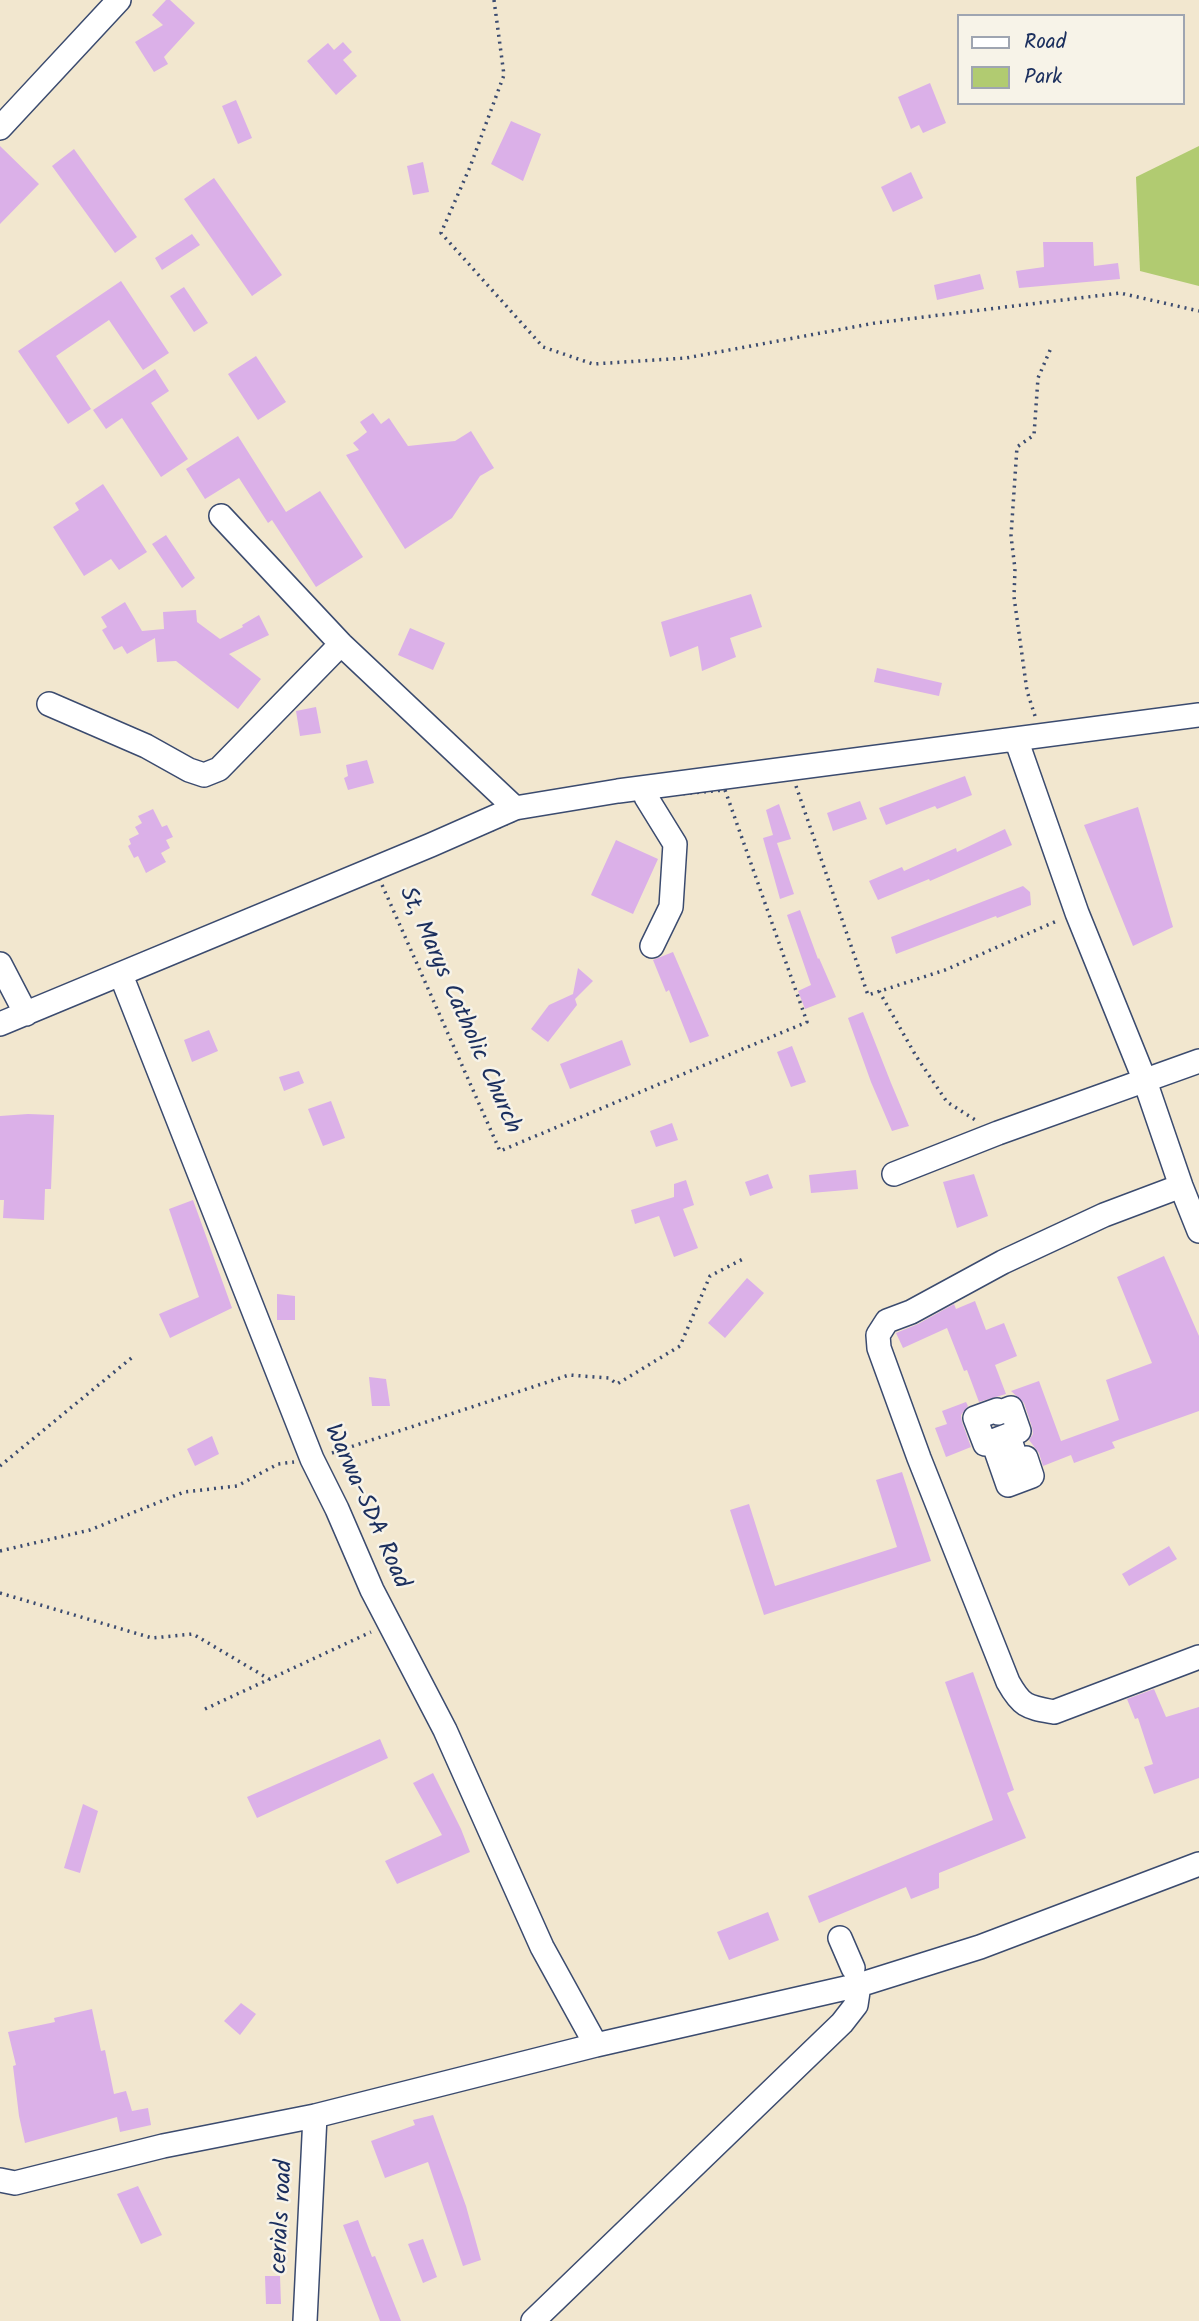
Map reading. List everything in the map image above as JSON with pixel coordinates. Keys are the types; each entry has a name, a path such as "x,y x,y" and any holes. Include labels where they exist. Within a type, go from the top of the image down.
{"street":[{"path":"0,128 119,0"},
{"path":"221,516 341,644 514,808"},
{"path":"49,704 146,746 188,770 204,775 219,769 341,644"},
{"path":"0,1024 514,808 791,767 1199,715"},
{"path":"1016,739 1077,912 1144,1081 1199,1231"},
{"path":"646,797 675,844 671,907 652,947"},
{"path":"0,964 26,1014"},
{"name":"Warwa-SDA Road","path":"121,975 312,1459 372,1590 445,1730 542,1947 596,2045"},
{"path":"894,1174 998,1133 1199,1061"},
{"path":"1181,1186 1104,1215 958,1284 911,1312 887,1321 878,1335 879,1348 919,1458 1018,1701 1030,1708 1054,1712 1199,1657"},
{"path":"0,2180 15,2183 163,2146 315,2116 856,1976 979,1947 1199,1864"},
{"path":"533,2321 842,2023 856,2005 856,1976 840,1938"},
{"name":"cerials road","path":"305,2321 315,2116"}],"path":[{"path":"494,0 504,75 470,167 441,233 543,346 593,364 686,358 875,323 1120,293 1199,311"},
{"path":"1041,735 1027,691 1014,597 1015,569 1011,536 1017,447 1034,435 1038,378 1051,348"},
{"path":"791,767 868,995 945,970 1077,912"},
{"name":"St, Marys Catholic Church","path":"725,790 807,1022 500,1151 379,878 551,805 646,797 725,790"},
{"path":"879,991 916,1056 947,1102 998,1133"},
{"path":"0,1551 90,1530 184,1492 237,1486 278,1464 312,1459 569,1375 609,1378 617,1384 680,1346 710,1276 743,1259"},
{"path":"0,1466 135,1355"},
{"path":"0,1594 152,1638 193,1634 269,1679"},
{"path":"205,1709 390,1624"}],"green space":[{"path":"1199,146 1199,286 1140,271 1136,177"}],"building":[{"path":"166,0 170,0 195,23 164,57 168,64 154,72 135,42 163,25 152,15"},
{"path":"343,42 352,52 343,60 357,76 336,95 307,61 328,43 334,50"},
{"path":"930,83 946,123 923,133 919,125 911,129 898,97"},
{"path":"236,100 252,138 238,144 222,106"},
{"path":"511,121 541,134 523,181 491,164"},
{"path":"0,146 39,184 0,224"},
{"path":"74,149 137,237 115,253 52,166"},
{"path":"423,162 429,192 413,195 407,166"},
{"path":"911,172 923,198 893,212 881,187"},
{"path":"214,178 282,275 252,296 184,199"},
{"path":"192,234 200,245 162,270 155,258"},
{"path":"1043,242 1093,242 1094,266 1118,263 1120,279 1019,288 1016,271 1044,267"},
{"path":"980,274 984,289 937,300 934,285"},
{"path":"121,281 169,353 143,370 109,320 56,356 91,409 68,424 18,351"},
{"path":"184,287 208,323 194,332 170,296"},
{"path":"256,356 286,402 258,420 228,374"},
{"path":"155,369 169,391 151,403 188,459 161,477 122,418 106,429 93,410"},
{"path":"373,413 381,424 389,418 408,446 455,441 471,431 494,468 480,476 452,518 405,549 346,455 359,450 353,443 367,432 360,422"},
{"path":"238,436 286,512 320,491 363,557 316,587 272,520 268,523 239,478 205,499 186,469"},
{"path":"103,484 147,552 119,570 111,559 84,576 53,527 79,510 75,503"},
{"path":"166,535 195,578 182,588 152,544"},
{"path":"751,594 762,627 730,638 736,657 702,671 698,646 670,657 661,622"},
{"path":"125,602 142,631 164,629 163,612 196,610 197,622 220,639 259,615 269,635 229,654 261,679 238,709 176,661 157,662 155,638 127,654 122,646 114,650 102,630 107,627 101,617"},
{"path":"410,628 445,643 433,670 398,655"},
{"path":"877,668 942,683 939,696 874,682"},
{"path":"316,707 321,733 300,736 296,711"},
{"path":"367,760 374,783 348,790 344,778 348,776 346,765"},
{"path":"965,776 972,795 886,825 879,808"},
{"path":"860,801 867,819 833,831 827,813"},
{"path":"779,804 791,839 777,843 794,894 780,899 763,838 773,835 766,810"},
{"path":"1138,807 1173,927 1133,946 1084,825"},
{"path":"153,809 162,827 167,825 173,837 166,840 170,848 161,853 166,862 146,873 138,856 134,858 128,846 131,844 129,839 139,834 135,827 142,823 138,816"},
{"path":"1005,829 1012,845 930,881 929,879 878,900 869,881 902,867 904,871 956,848 957,852"},
{"path":"616,840 658,859 633,914 591,895"},
{"path":"1023,886 1030,892 1031,905 896,954 891,937"},
{"path":"800,910 818,959 836,997 805,1009 798,991 811,985 787,915"},
{"path":"673,952 709,1036 690,1043 669,990 666,992 653,960"},
{"path":"578,968 593,981 575,999 577,1005 548,1042 531,1029 549,1005 573,994"},
{"path":"863,1012 909,1126 892,1131 871,1082 848,1018"},
{"path":"209,1030 218,1051 192,1062 184,1040"},
{"path":"622,1040 631,1065 570,1089 560,1064"},
{"path":"792,1046 806,1082 791,1087 777,1052"},
{"path":"299,1071 304,1083 284,1091 279,1077"},
{"path":"331,1101 345,1138 323,1146 308,1109"},
{"path":"54,1115 51,1189 45,1189 44,1220 3,1218 4,1200 0,1200 0,1116"},
{"path":"672,1123 678,1140 656,1147 650,1131"},
{"path":"856,1170 858,1189 811,1193 809,1175"},
{"path":"768,1174 773,1188 750,1196 745,1182"},
{"path":"974,1174 988,1216 957,1228 943,1182"},
{"path":"686,1180 694,1205 683,1209 698,1248 674,1257 659,1216 635,1224 631,1210 674,1197 674,1184"},
{"path":"193,1200 232,1308 170,1338 159,1314 199,1297 169,1209"},
{"path":"1164,1256 1199,1336 1199,1411 1112,1442 1115,1448 1074,1463 1071,1455 1043,1466 1039,1453 1029,1440 1033,1434 1024,1403 1011,1391 1039,1381 1061,1441 1119,1420 1106,1380 1152,1363 1117,1277"},
{"path":"747,1278 764,1293 725,1338 708,1323"},
{"path":"277,1294 295,1296 295,1320 277,1320"},
{"path":"975,1301 986,1330 1004,1323 1017,1356 995,1365 1006,1394 979,1402 947,1328 903,1348 896,1333 954,1304 956,1309"},
{"path":"369,1377 386,1379 390,1406 372,1406"},
{"path":"966,1402 968,1406 961,1415 971,1447 946,1457 935,1428 947,1424 942,1411"},
{"path":"212,1436 219,1454 195,1466 187,1449"},
{"path":"902,1472 931,1561 764,1615 730,1510 749,1504 775,1586 897,1547 876,1480"},
{"path":"1169,1546 1177,1559 1129,1586 1122,1574"},
{"path":"973,1672 1014,1790 1007,1793 1026,1838 939,1873 939,1888 911,1899 906,1887 819,1923 808,1896 993,1820 945,1682"},
{"path":"1154,1689 1166,1717 1199,1707 1199,1778 1154,1794 1144,1767 1153,1764 1138,1718 1135,1719 1127,1699"},
{"path":"380,1739 388,1758 257,1818 247,1797"},
{"path":"433,1773 470,1852 397,1884 385,1861 442,1835 413,1783"},
{"path":"83,1804 98,1811 80,1873 64,1868"},
{"path":"768,1912 779,1940 729,1960 717,1932"},
{"path":"241,2003 256,2014 240,2035 224,2021"},
{"path":"92,2009 101,2051 105,2050 114,2094 126,2091 132,2111 148,2108 151,2125 120,2132 117,2117 25,2143 13,2066 16,2065 8,2032 55,2022 54,2018"},
{"path":"433,2115 466,2206 481,2260 463,2266 428,2162 385,2178 371,2141 415,2125 413,2120"},
{"path":"138,2186 162,2235 141,2244 117,2194"},
{"path":"358,2220 401,2321 380,2321 343,2225"},
{"path":"423,2239 437,2277 423,2283 408,2244"},
{"path":"265,2276 280,2276 281,2304 266,2304"}]}
